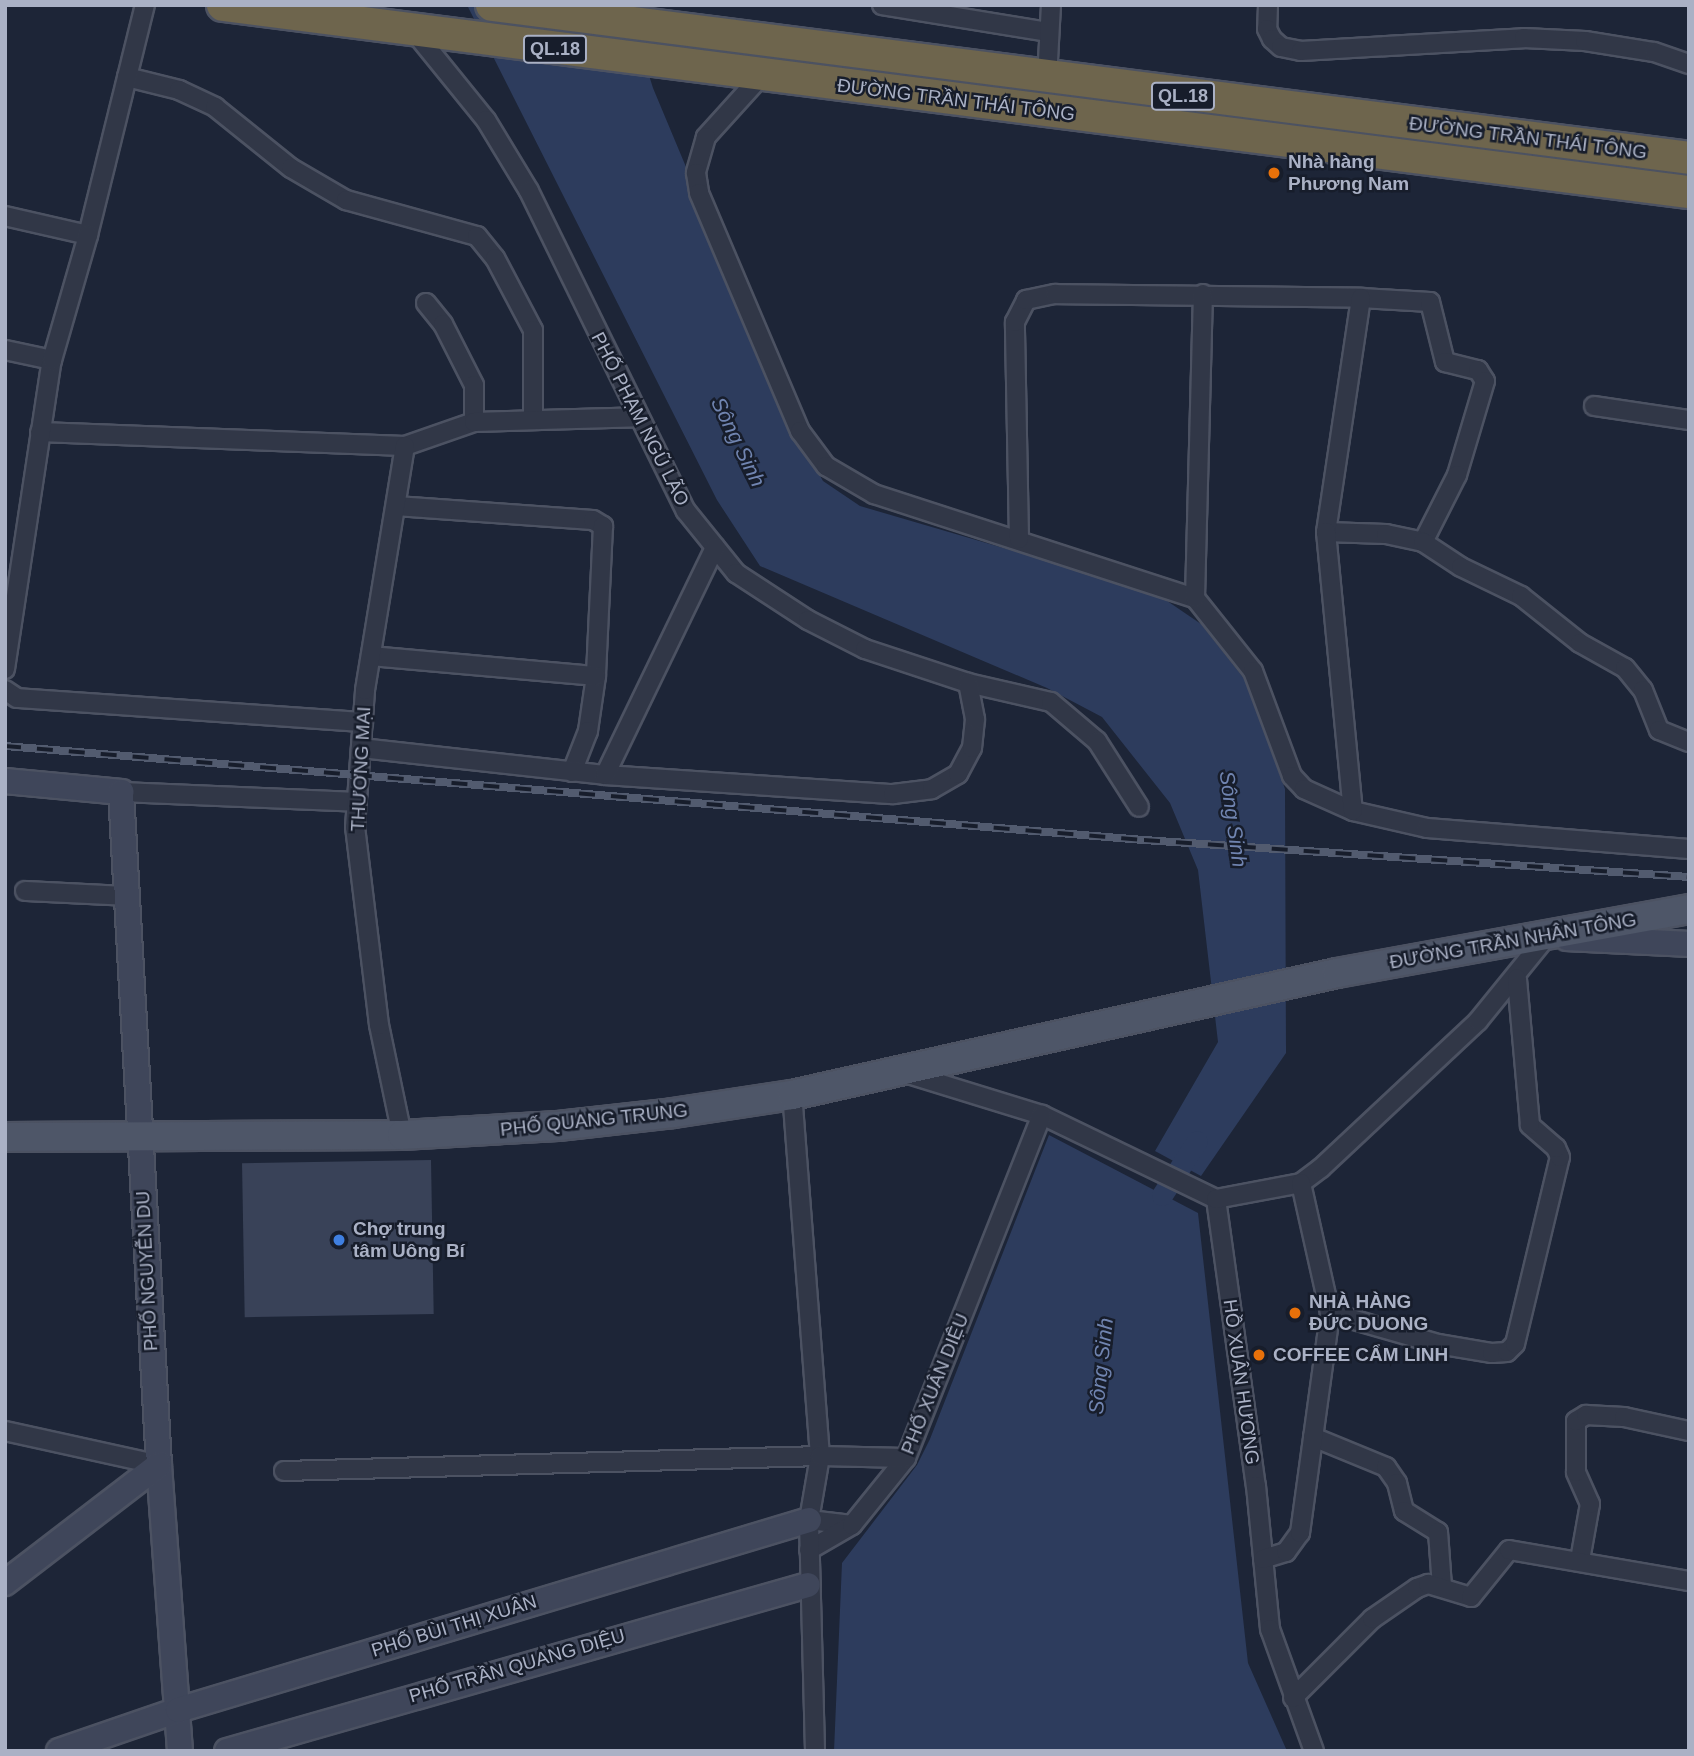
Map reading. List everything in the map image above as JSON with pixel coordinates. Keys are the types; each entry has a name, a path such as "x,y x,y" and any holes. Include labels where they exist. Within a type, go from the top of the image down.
{"highway":[{"name":"ĐƯỜNG TRẦN THÁI TÔNG","path":"223,5 1689,192"},
{"name":"ĐƯỜNG TRẦN THÁI TÔNG","path":"492,5 1046,79 1689,158"}],"main road":[{"name":"ĐƯỜNG TRẦN NHÂN TÔNG","path":"1171,1009 1337,973 1689,909"},
{"name":"PHỐ QUANG TRUNG","path":"5,1137 402,1135 558,1126 792,1095 1171,1009"}],"street":[{"path":"5,669 52,360 88,236 145,5"},
{"path":"882,5 1049,32"},
{"path":"1046,79 1051,5"},
{"path":"1268,5 1267,29 1272,39 1280,47 1301,51 1524,38 1585,41 1654,52 1689,64"},
{"name":"PHỐ PHẠM NGŨ LÃO","path":"421,31 486,120 529,191 686,511 736,573 808,620 865,649 968,683 1051,702 1097,741 1139,807"},
{"path":"761,75 706,136 696,173 699,193 800,432 826,466 848,482 1195,598 1253,671 1292,776 1304,789 1353,811 1427,828 1689,849"},
{"path":"127,77 179,90 215,107 291,168 346,200 477,236 495,258 533,330 533,420"},
{"path":"5,216 88,236"},
{"path":"1019,539 1018,308 1026,300 1055,294 1203,295 1430,302 1445,362 1478,370 1485,381 1457,475 1423,542"},
{"path":"1195,598 1203,295"},
{"path":"1353,811 1326,532 1361,298"},
{"path":"426,303 449,335 474,385 474,422"},
{"path":"5,350 52,360"},
{"path":"1594,406 1689,419"},
{"path":"40,432 405,446 474,422 638,417"},
{"name":"THƯƠNG MẠI","path":"402,1135 379,1025 355,827 371,656 405,446"},
{"path":"396,506 599,522 604,531 596,676 588,731 572,772"},
{"path":"1326,532 1386,534 1423,542 1461,567 1521,596 1580,643 1625,668 1643,691 1659,730 1689,742"},
{"path":"605,775 715,547"},
{"path":"371,656 596,676"},
{"path":"361,748 605,775 894,794 932,789 958,774 972,748 975,719 968,683"},
{"path":"5,690 17,698 363,722"},
{"path":"5,780 121,792 357,802"},
{"name":"PHỐ NGUYỄN DU","path":"121,792 159,1465 180,1751"},
{"path":"25,891 126,896"},
{"path":"896,1070 1042,1115 1216,1199 1301,1184 1478,1021 1517,979 1547,936 1689,944"},
{"path":"1330,1313 1438,1344 1492,1353 1512,1349 1560,1157 1556,1148 1530,1125 1517,979"},
{"path":"792,1095 820,1456 809,1520 808,1586 815,1751"},
{"name":"PHỐ XUÂN DIỆU","path":"809,1550 852,1525 906,1458 1042,1115"},
{"path":"1263,1559 1286,1552 1300,1532 1330,1313 1301,1184"},
{"name":"HỒ XUÂN HƯƠNG","path":"1216,1199 1270,1629 1314,1751"},
{"path":"1580,1560 1590,1504 1576,1472 1576,1421 1586,1415 1624,1417 1689,1431"},
{"path":"5,1432 159,1465"},
{"path":"1313,1437 1386,1467 1397,1483 1404,1511 1438,1532 1442,1587"},
{"path":"284,1471 820,1456 906,1458"},
{"path":"5,1583 159,1465"},
{"name":"PHỐ BÙI THỊ XUÂN","path":"59,1751 178,1710 809,1520 852,1525"},
{"path":"1293,1698 1372,1619 1417,1588 1428,1584 1471,1597 1508,1550 1580,1560 1689,1581"},
{"name":"PHỐ TRẦN QUANG DIỆU","path":"227,1751 808,1586"}],"water":[{"path":"467,5 627,5 653,88 801,442 823,481 860,506 1154,592 1201,624 1246,681 1285,789 1286,1053 1201,1176 1155,1151 1218,1042 1198,870 1170,803 1102,717 1047,688 760,566 717,500"},
{"path":"1049,1135 1198,1213 1248,1663 1287,1751 834,1751 842,1563 917,1465 930,1439"}],"building":[{"name":"Chợ trung tâm Uông Bí","path":"431,1160 434,1314 245,1317 242,1163"}],"waterway":[{"name":"Sông Sinh","path":"1162,1195 1197,1141"}],"railway":[{"path":"5,746 1144,840 1689,877"}],"place":[{"name":"Nhà hàng Phương Nam","path":"1274,173"},
{"name":"Chợ trung tâm Uông Bí","path":"339,1240"},
{"name":"NHÀ HÀNG ĐỨC DUONG","path":"1295,1313"},
{"name":"COFFEE CẨM LINH","path":"1259,1355"}]}
